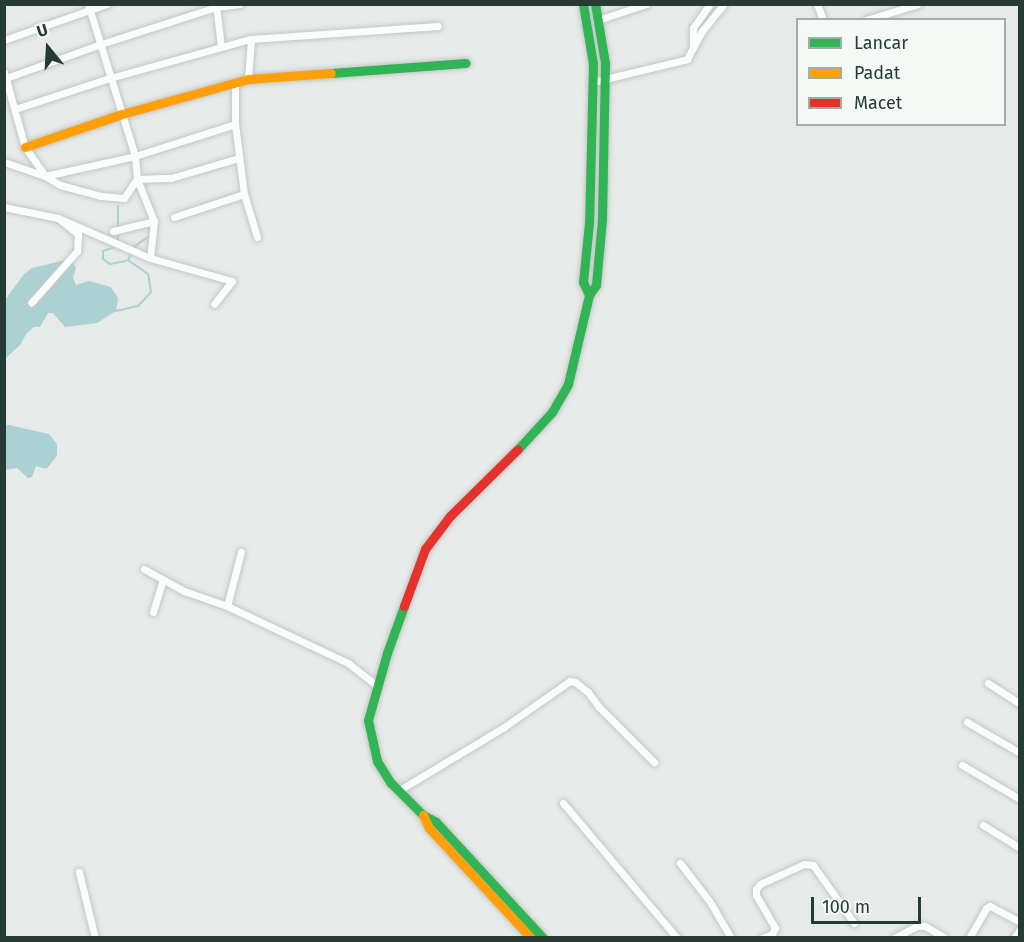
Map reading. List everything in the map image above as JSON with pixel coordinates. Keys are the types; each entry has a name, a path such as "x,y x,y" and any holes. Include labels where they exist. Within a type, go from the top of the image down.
{"street":[{"path":"4,40 89,7 107,4"},
{"path":"45,176 26,147 5,75 216,6 240,4"},
{"path":"583,4 593,64 589,222 583,282 589,295"},
{"path":"543,938 436,822 423,815 398,791 377,761 372,749 368,720 376,685 425,549 450,516 534,434 552,412 567,384 581,338 589,295 596,285 602,219 604,80 595,4"},
{"path":"598,20 646,4"},
{"path":"693,50 693,28 710,4"},
{"path":"593,82 681,62 691,56 702,31 724,4"},
{"path":"872,18 918,4"},
{"path":"216,6 221,47"},
{"path":"89,7 135,156 136,179 154,221 147,256"},
{"path":"15,109 110,78 251,39 438,26"},
{"path":"248,79 251,39"},
{"path":"26,147 122,114 248,79 466,63"},
{"path":"235,82 235,124 244,194 257,237"},
{"path":"45,176 135,156 235,124"},
{"path":"136,179 171,178 239,158"},
{"path":"4,162 45,176 60,184 101,196 124,198 136,179"},
{"path":"174,217 244,194"},
{"path":"4,207 58,218 147,256 232,281 214,304"},
{"path":"31,303 77,251 78,234 58,218"},
{"path":"113,231 154,221"},
{"path":"227,606 241,552"},
{"path":"144,569 184,591 227,606 348,663 376,685"},
{"path":"153,612 163,580"},
{"path":"398,791 504,727 570,681 588,692 599,707 654,762"},
{"path":"988,683 1020,704"},
{"path":"967,722 1020,753"},
{"path":"962,765 1020,799"},
{"path":"562,803 676,938"},
{"path":"423,815 429,828 531,938"},
{"path":"983,825 1020,848"},
{"path":"680,863 710,902 731,938"},
{"path":"762,938 772,934 775,928 756,895 756,890 760,884 804,864 813,865 854,923"},
{"path":"79,872 95,938"},
{"path":"969,938 986,908 990,906 1020,922"},
{"path":"894,938 917,926 926,926 945,938"},
{"path":"1014,938 1020,929"}],"water":[{"path":"66,260 72,261 76,268 73,278 76,285 89,281 111,287 118,298 116,311 97,323 65,327 53,313 48,313 40,327 34,327 26,334 21,344 5,359 5,300 24,274 32,268"},
{"path":"4,424 49,434 57,444 57,455 50,465 46,469 36,466 32,477 28,478 17,468 5,470"}],"waterway":[{"path":"118,206 118,246 103,251 103,259 110,264 126,261"},
{"path":"116,311 138,306 151,292 148,274 128,260 135,246 148,237"}],"traffic: fast":[{"path":"583,4 593,64 589,223 583,282 589,295"},
{"path":"518,449 552,412 568,384 589,295 596,285 602,219 605,63 595,4"},
{"path":"331,73 466,63"},
{"path":"404,606 387,653 368,720 377,761 391,783 423,815 436,822 543,938"}],"traffic: slow":[{"path":"25,147 122,114 248,79 331,73"},
{"path":"423,815 429,828 531,938"}],"traffic: jam":[{"path":"404,606 425,549 450,516 518,449"}]}
